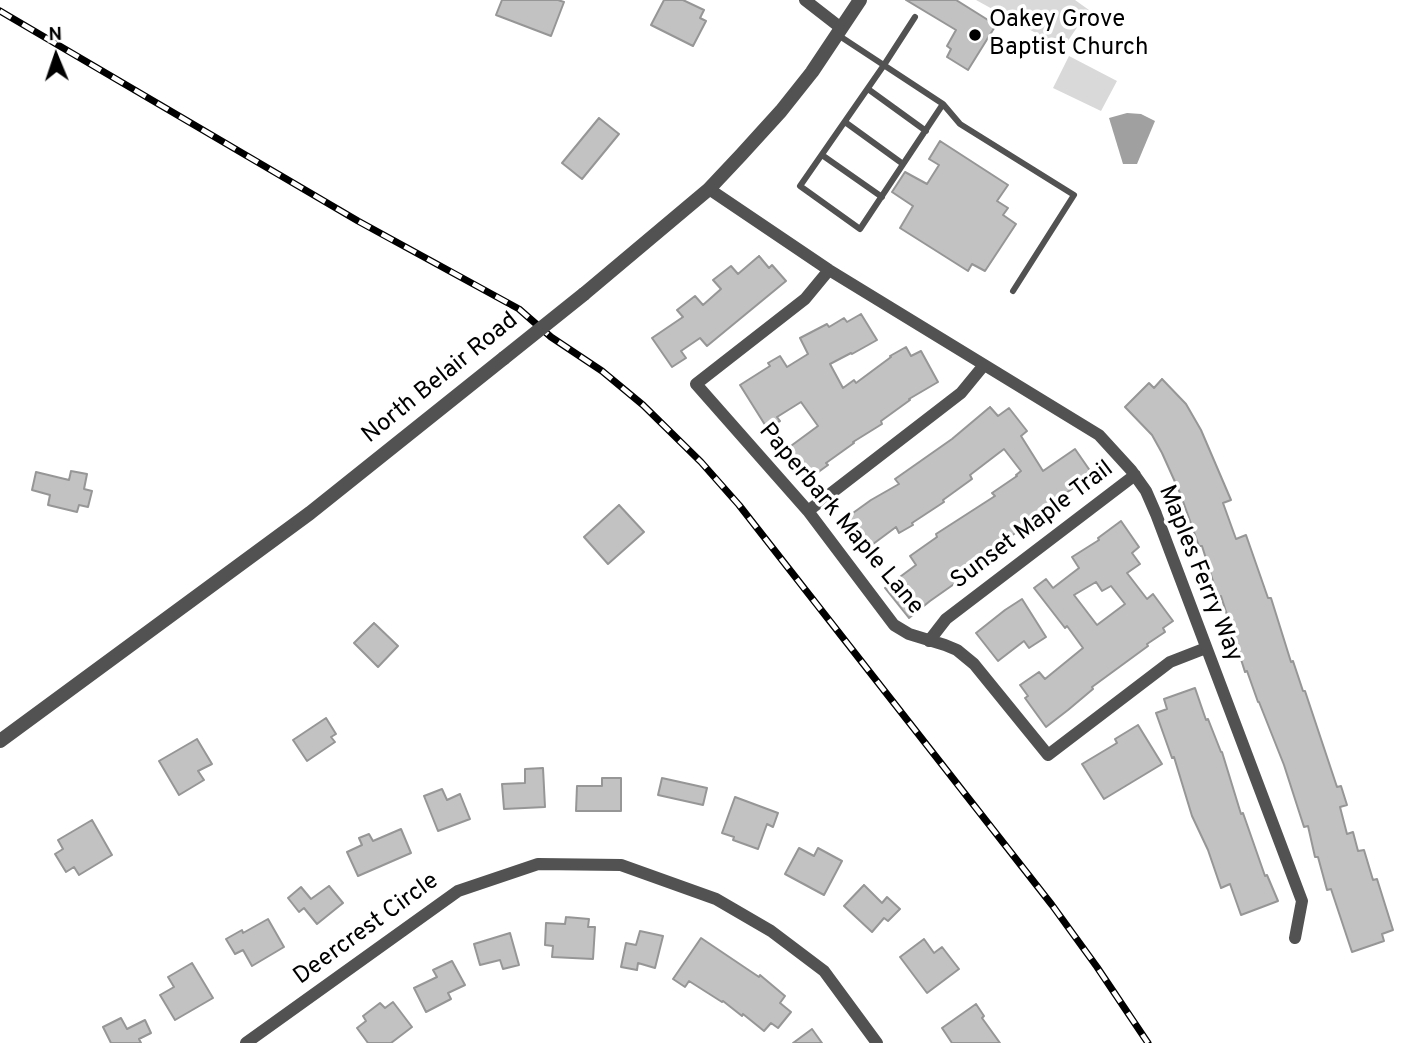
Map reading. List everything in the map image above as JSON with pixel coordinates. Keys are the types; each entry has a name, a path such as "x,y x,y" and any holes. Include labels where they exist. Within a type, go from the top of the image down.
{"street":[{"path":"805,0 839,31"},
{"name":"North Belair Road","path":"0,741 310,513 584,294 709,189 781,111 812,72 860,0"},
{"name":"Maples Ferry Way","path":"709,189 829,270 1100,435 1135,475 1156,514 1302,901 1296,938"},
{"name":"Paperbark Maple Lane","path":"829,270 805,299 696,384 808,511 894,625 909,635 957,650 974,664 1048,755 1170,662 1206,648"},
{"path":"808,511 961,393 984,365"},
{"name":"Sunset Maple Trail","path":"929,641 946,619 1135,475"},
{"name":"Deercrest Circle","path":"246,1043 458,891 538,864 621,866 716,899 771,931 824,971 877,1043"}],"lane":[{"path":"915,17 800,186 860,229 943,104"},
{"path":"839,31 943,104 961,124 1074,195 1013,291"},
{"path":"868,89 926,131"},
{"path":"845,122 903,164"},
{"path":"822,155 881,197"}],"shaded area":[{"path":"976,0 1075,0 1089,10 1063,48"},
{"path":"1069,56 1117,81 1101,111 1053,88"},
{"path":"1127,113 1141,114 1155,121 1137,164 1123,164 1109,118"}],"building":[{"path":"502,0 564,2 551,36 496,15"},
{"path":"664,0 683,0 704,10 700,18 706,21 693,46 651,25"},
{"name":"Oakey Grove Baptist Church","path":"906,0 956,0 996,25 968,70 947,57 951,49 947,46 956,30"},
{"path":"599,118 619,134 582,179 562,163"},
{"path":"940,141 1008,185 997,201 1008,208 1003,215 1016,224 985,271 972,264 968,271 900,228 913,206 892,192 905,172 927,184 939,165 929,159"},
{"path":"759,256 769,268 772,265 786,281 707,346 700,338 681,351 686,358 672,367 652,338 683,317 677,310 695,296 703,305 721,289 713,280 731,266 738,274"},
{"path":"861,314 877,340 830,364 843,388 854,380 856,383 906,347 911,356 921,351 938,382 909,399 881,421 882,424 853,442 806,481 784,451 818,426 801,402 777,417 780,421 767,428 740,385 770,366 768,363 780,356 787,367 808,354 800,338 827,324 829,327 844,318 847,322"},
{"path":"1162,379 1186,404 1201,430 1231,500 1223,503 1236,539 1246,535 1268,598 1271,598 1291,662 1293,661 1305,691 1337,787 1341,786 1347,805 1340,807 1347,834 1353,832 1358,851 1364,850 1373,880 1377,879 1393,930 1382,934 1384,941 1352,952 1331,889 1327,890 1318,857 1315,857 1308,826 1304,827 1284,765 1247,671 1245,672 1221,596 1218,597 1202,546 1199,546 1180,493 1152,435 1125,407 1149,383 1154,388"},
{"path":"990,407 998,416 1009,408 1027,431 1021,436 1043,471 1075,449 1093,475 1060,497 1062,500 1034,518 1007,539 1009,541 981,560 982,562 954,579 957,582 909,618 885,588 916,565 910,556 937,537 936,534 995,496 992,493 1021,471 1004,449 970,475 972,479 912,523 913,525 899,533 896,527 861,553 839,523 899,484 895,479 952,439"},
{"path":"71,471 87,474 84,489 92,491 88,507 79,505 77,512 48,505 50,495 32,490 36,472 69,480"},
{"path":"619,505 644,532 608,564 584,537"},
{"path":"1121,521 1139,547 1132,553 1140,564 1127,573 1147,599 1153,594 1173,621 1163,628 1165,632 1092,687 1093,689 1046,727 1025,698 1028,696 1020,685 1039,672 1045,679 1083,648 1034,588 1046,579 1053,588 1079,568 1072,557 1099,540 1098,538","holes":["1096,582 1102,591 1111,586 1125,604 1097,625 1074,595"]},
{"path":"1022,599 1046,637 1029,648 1024,641 998,661 976,633"},
{"path":"374,623 398,646 378,667 354,643"},
{"path":"1195,688 1206,720 1208,719 1222,752 1241,814 1243,813 1265,876 1267,875 1278,901 1241,915 1230,884 1221,888 1208,850 1192,816 1174,757 1172,758 1156,713 1167,709 1164,699"},
{"path":"326,718 336,734 331,737 335,742 307,761 293,740"},
{"path":"1138,725 1162,764 1104,799 1082,764 1117,743 1115,739"},
{"path":"197,739 212,764 198,771 204,780 179,795 159,761"},
{"path":"543,768 545,807 504,809 502,784 525,783 525,769"},
{"path":"602,778 621,778 621,811 576,811 577,786 602,786"},
{"path":"662,778 707,788 703,805 658,795"},
{"path":"442,789 447,800 460,794 470,819 438,831 424,796"},
{"path":"735,797 778,813 773,827 767,824 758,849 722,833"},
{"path":"92,820 112,855 79,875 74,867 66,872 55,854 63,849 58,840"},
{"path":"401,829 411,853 358,876 347,852 362,845 359,838 369,834 373,841"},
{"path":"799,848 814,856 818,848 842,861 824,895 785,874"},
{"path":"864,885 882,903 887,897 900,909 888,921 884,918 872,932 844,906"},
{"path":"329,886 343,903 317,924 304,908 299,912 288,898 301,887 311,899"},
{"path":"566,917 589,919 588,927 595,927 593,959 552,957 553,946 545,945 546,923 565,924"},
{"path":"268,919 284,947 252,966 243,950 235,954 226,939"},
{"path":"640,931 663,936 655,968 638,963 637,970 621,967 626,943 636,945"},
{"path":"510,933 519,965 503,969 500,960 480,965 474,944"},
{"path":"701,938 759,977 760,975 785,996 780,1003 791,1012 778,1028 771,1023 764,1031 743,1014 742,1016 689,981 685,987 673,979"},
{"path":"924,939 934,953 942,947 959,969 927,993 900,957"},
{"path":"452,961 465,985 448,993 451,999 426,1012 414,988 437,977 433,970"},
{"path":"192,963 213,998 175,1020 160,995 174,987 168,977"},
{"path":"393,1002 412,1027 391,1043 368,1043 357,1028 366,1021 363,1016 380,1003 385,1008"},
{"path":"976,1004 984,1016 982,1018 1000,1043 952,1043 942,1028"},
{"path":"121,1018 127,1029 145,1020 151,1033 139,1039 141,1043 111,1043 103,1027"},
{"path":"812,1029 822,1043 793,1043"}],"railway":[{"path":"0,11 358,221 519,309 551,337 602,371 643,405 701,462 739,505 1052,905 1148,1043"}],"place":[{"name":"Oakey Grove Baptist Church","path":"975,35"}]}
